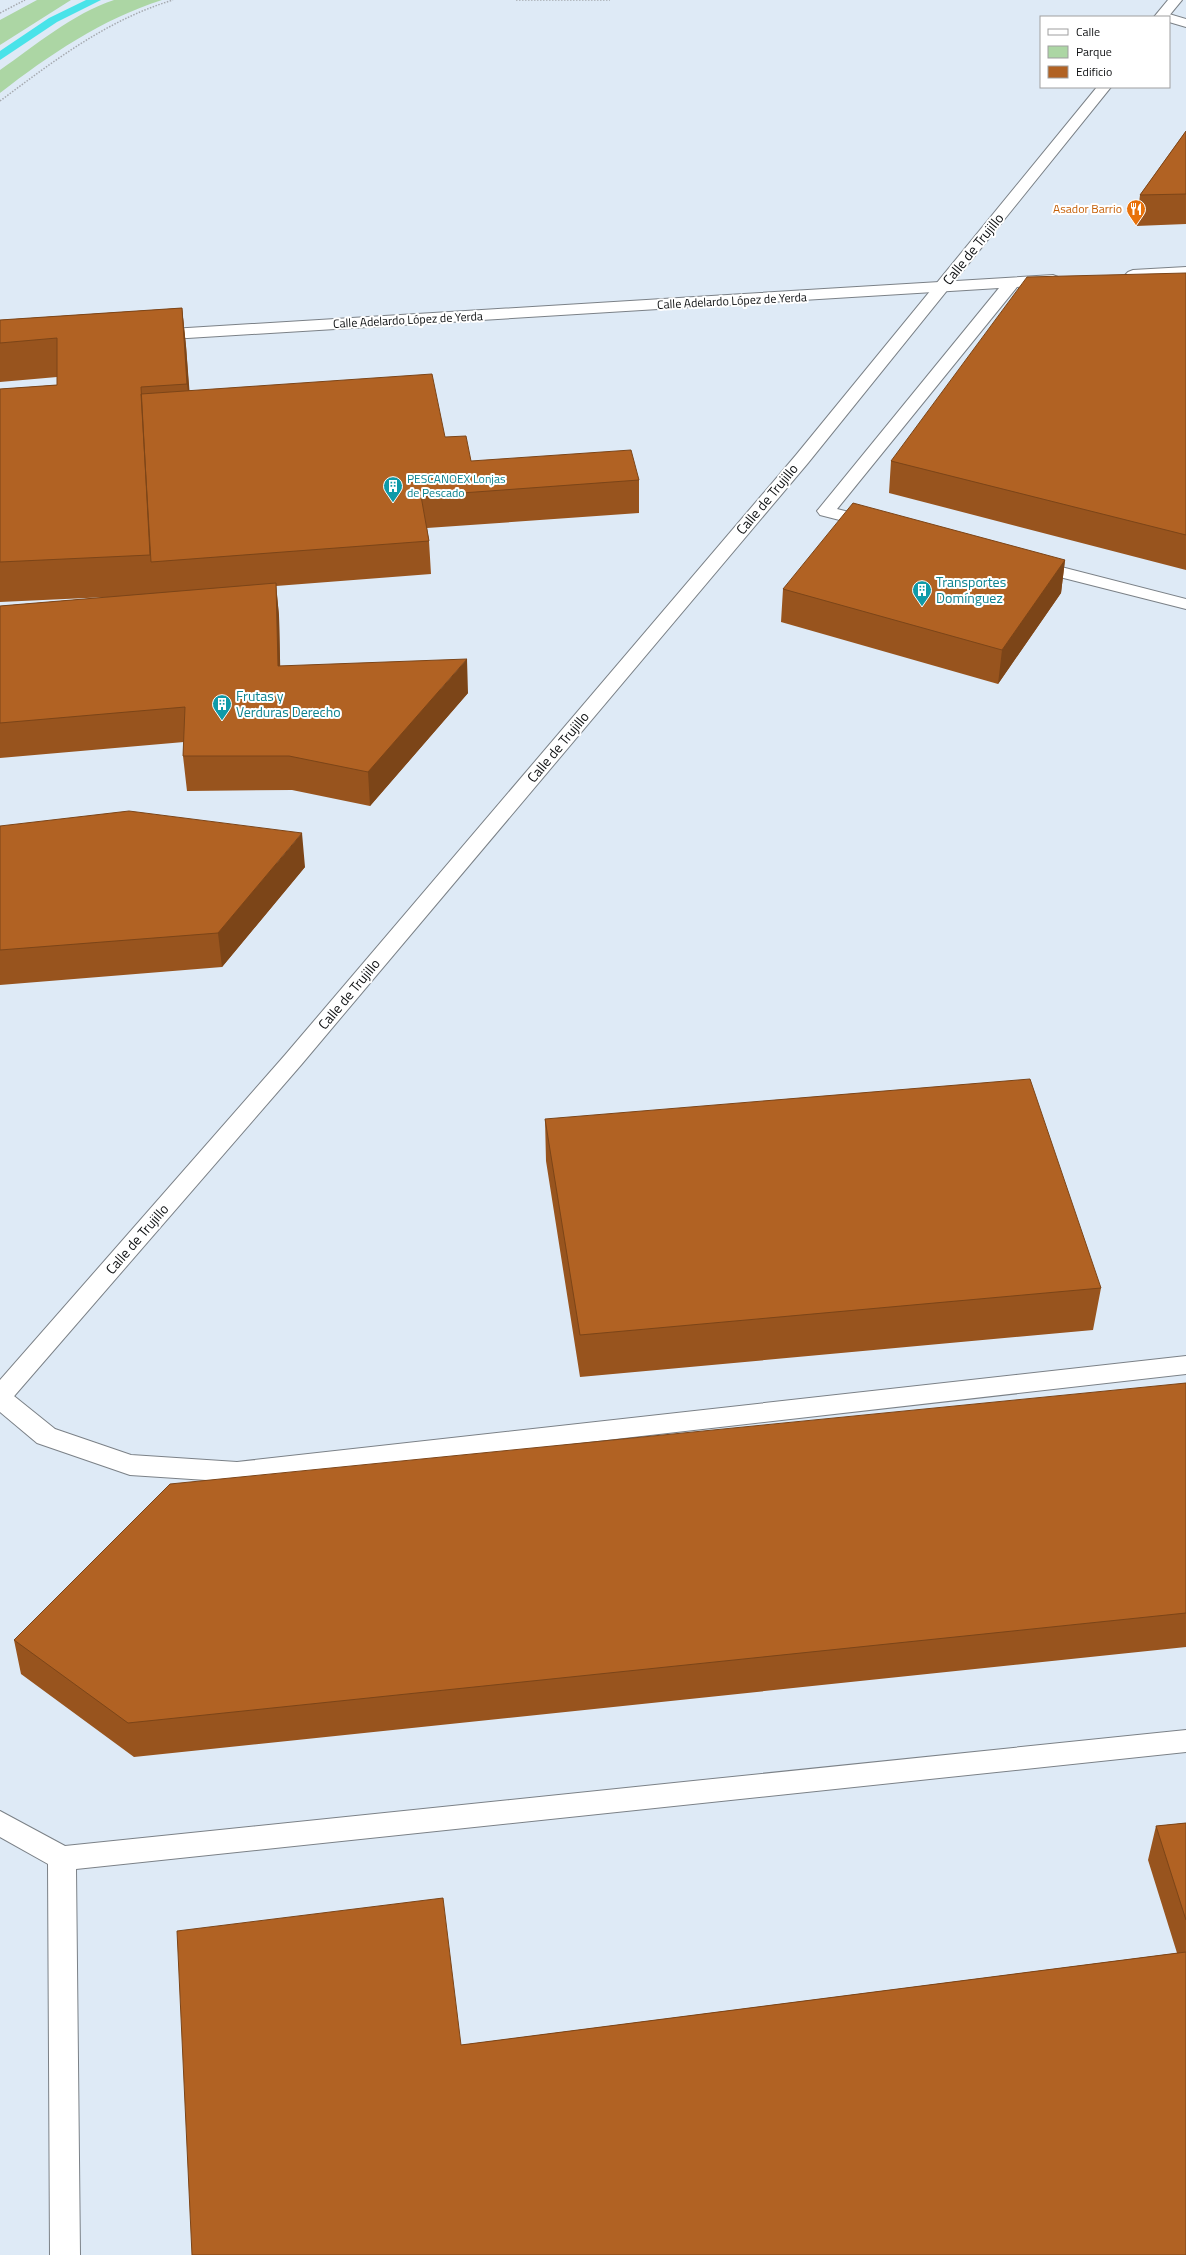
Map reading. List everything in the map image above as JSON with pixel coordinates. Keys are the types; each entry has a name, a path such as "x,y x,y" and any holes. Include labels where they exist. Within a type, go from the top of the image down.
{"street":[{"path":"1165,16 1175,0"},
{"path":"1170,19 1186,23"},
{"name":"Calle de Trujillo","path":"0,1397 303,1048 796,465 1103,88"},
{"path":"1115,276 1186,272"},
{"name":"Calle Adelardo López de Yerda","path":"140,335 817,296 1067,279"},
{"path":"888,527 826,512 1012,283"},
{"path":"1018,560 1186,604"},
{"path":"0,1397 46,1436 130,1466 237,1472 1186,1365"},
{"path":"0,1823 62,1858 1186,1741"},
{"path":"62,1858 65,2255"}],"path":[{"path":"0,13 25,0"},
{"path":"0,101 72,47 116,21 173,0"},
{"path":"516,0 610,0"}],"shaded area":[{"path":"0,0 1186,0 1186,2255 0,2255"}],"green space":[{"path":"37,0 71,0 0,45 0,20"},
{"path":"114,0 162,0 118,17 77,39 0,93 0,70 69,22 84,13"}],"building":[{"path":"1186,131 1186,194 1140,195"},
{"path":"1186,273 1186,535 891,461 1027,277"},
{"path":"182,308 187,384 141,387 150,555 0,562 0,389 57,385 57,338 0,343 0,320"},
{"name":"PESCANOEX Lonjas de Pescado","path":"432,374 445,437 466,436 471,461 631,450 639,480 421,496 429,541 151,562 141,394"},
{"name":"Transportes Domínguez","path":"853,503 1065,560 1002,650 783,589"},
{"name":"Frutas y Verduras Derecho","path":"276,583 278,666 467,659 368,772 289,756 183,756 185,707 0,723 0,606"},
{"path":"129,811 302,833 218,933 0,950 0,826"},
{"path":"1030,1079 1101,1288 580,1335 545,1119"},
{"path":"1186,1383 1186,1613 128,1723 14,1640 170,1484"},
{"path":"1186,1823 1186,1920 1156,1826"},
{"path":"443,1898 461,2045 1186,1952 1186,2255 192,2255 177,1931"}],"waterway":[{"path":"0,56 53,20 95,0"}],"place":[{"name":"Asador Barrio","path":"1136,226"},
{"name":"PESCANOEX Lonjas de Pescado","path":"393,503"},
{"name":"Transportes Domínguez","path":"922,607"},
{"name":"Frutas y Verduras Derecho","path":"222,721"}]}
